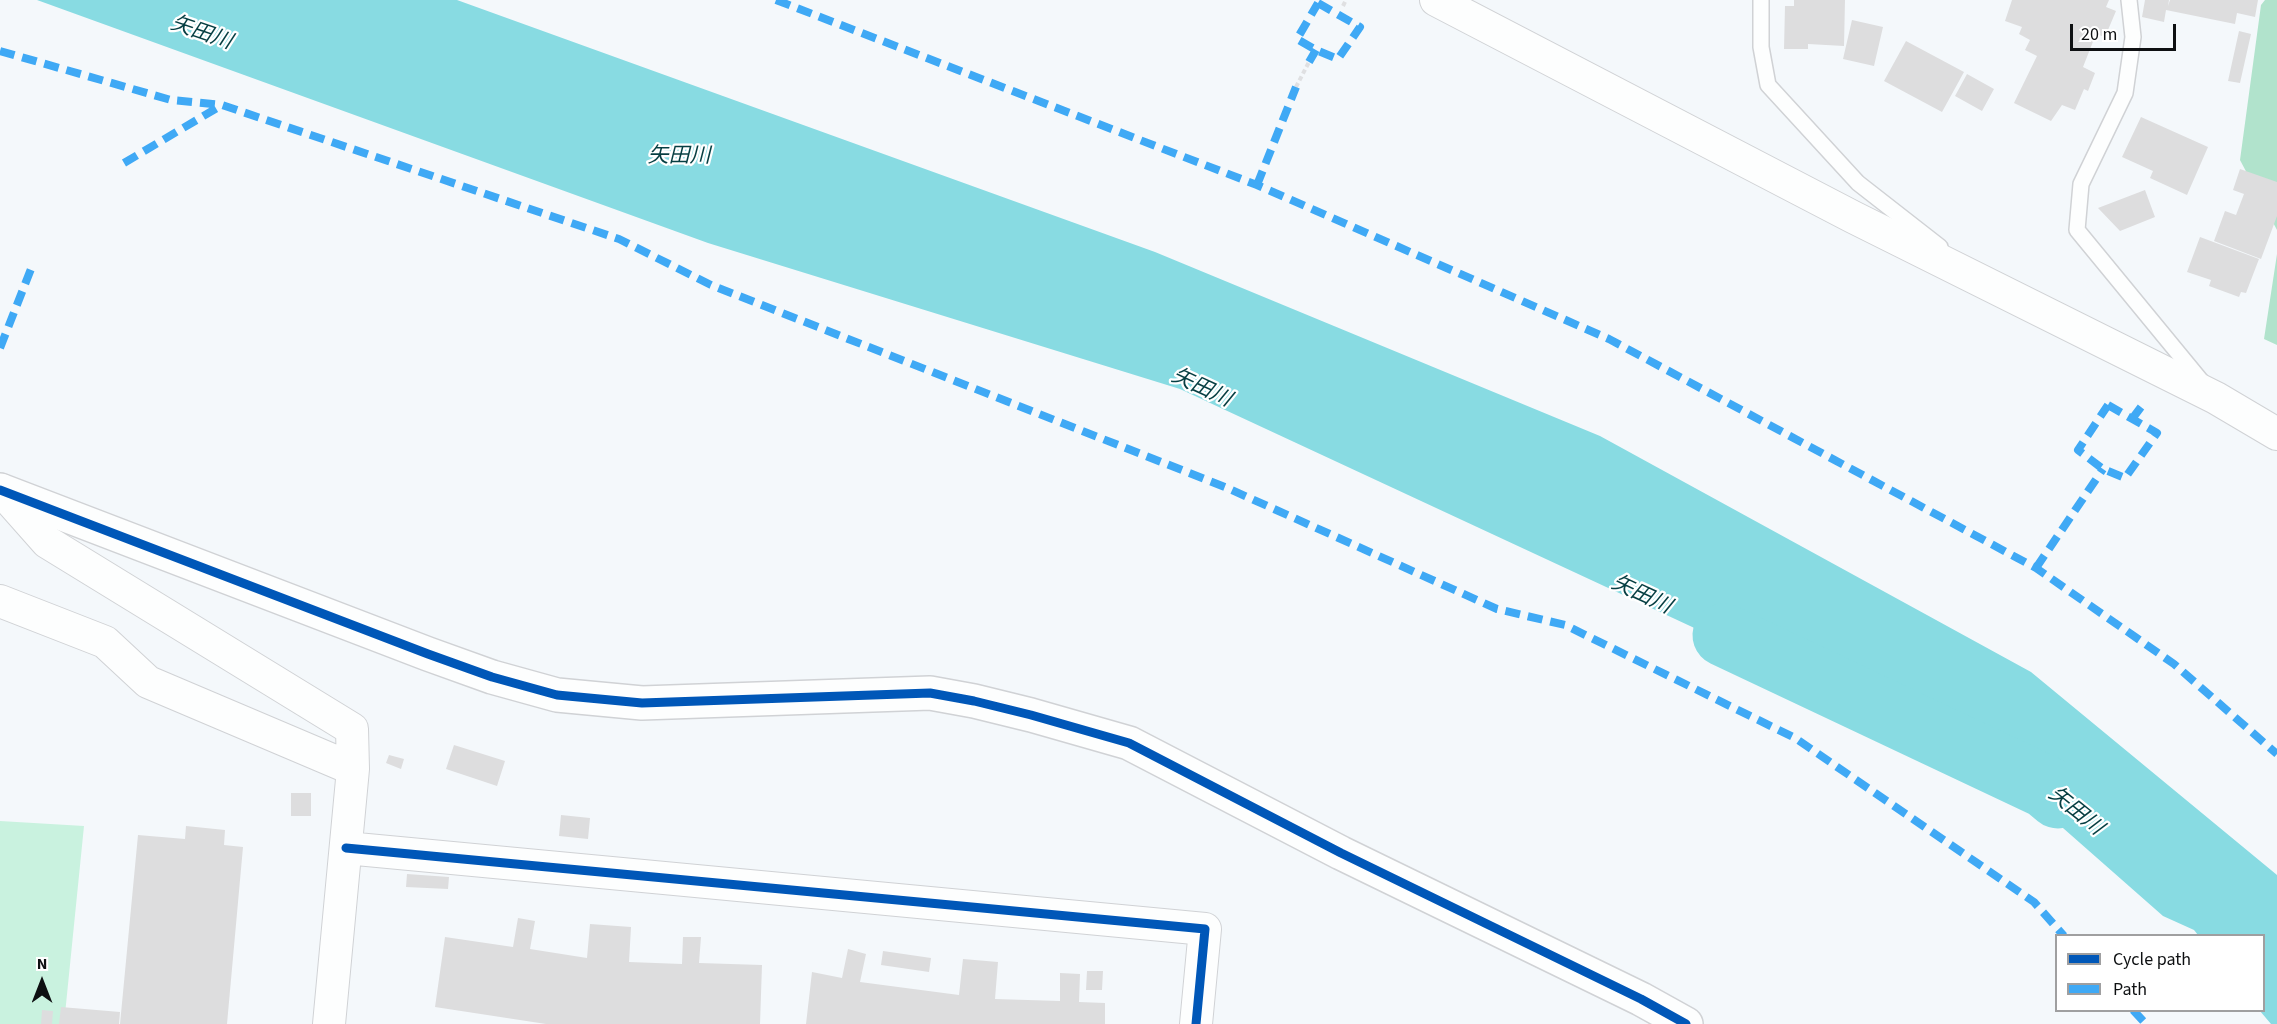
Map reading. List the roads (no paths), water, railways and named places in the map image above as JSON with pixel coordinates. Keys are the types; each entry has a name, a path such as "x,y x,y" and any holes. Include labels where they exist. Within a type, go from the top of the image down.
{"street":[{"path":"1436,0 1842,212 2216,398 2277,434"},
{"path":"0,490 47,542 352,729 353,769 329,1024"},
{"path":"0,490 428,654 492,677 557,695 642,703 930,693 974,700 1129,743 1341,853 1641,999 1686,1024"},
{"path":"0,601 105,642 148,682 353,769"},
{"path":"346,848 1205,929 1196,1024"}],"lane":[{"path":"1761,0 1761,47 1768,85 1858,183 1989,286"},
{"path":"2129,0 2133,37 2125,93 2081,184 2077,230 2216,398"}],"water":[{"name":"矢田川","path":"37,0 457,0 1155,252 1600,436 2031,672 2277,875 2277,1024 2271,1024 2261,1012 2265,1012 2265,934 2197,934 2194,930 2163,916 1955,733 1703,632 1180,389 708,243"}],"waterway":[{"name":"矢田川","path":"1724,635 2046,787 2058,797"}]}
